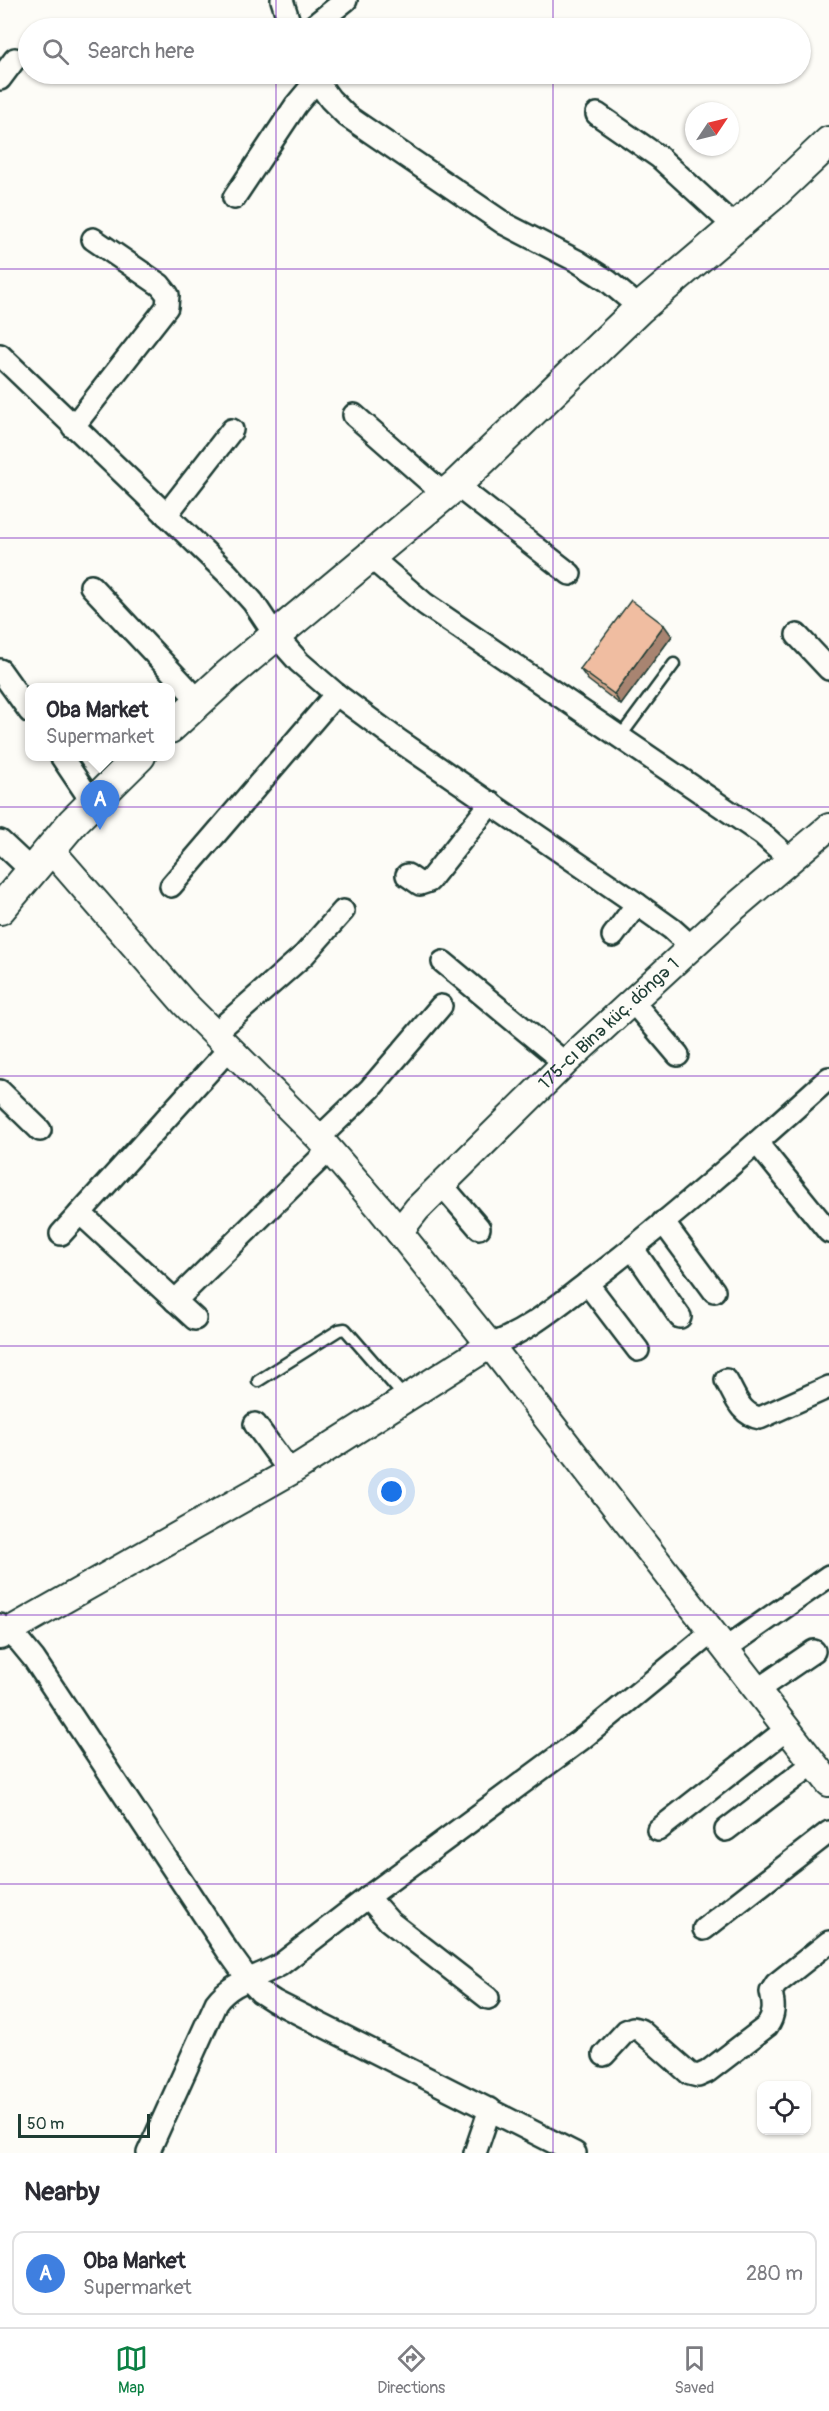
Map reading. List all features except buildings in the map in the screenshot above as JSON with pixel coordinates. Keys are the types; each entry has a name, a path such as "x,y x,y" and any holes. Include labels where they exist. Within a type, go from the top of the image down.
{"main road":[{"path":"175,724 275,635 450,490 640,308 775,193 829,142"},
{"path":"0,909 92,802 135,761"}],"street":[{"path":"282,0 288,18"},
{"path":"324,18 346,0"},
{"path":"0,79 15,59"},
{"path":"234,198 310,84"},
{"path":"319,84 347,116 505,224 577,261 608,281 640,308"},
{"path":"597,114 659,157 735,227"},
{"path":"73,427 167,307 168,295 160,285 93,239"},
{"path":"0,355 227,573 253,602 275,635 299,662 336,694 637,904 693,948"},
{"path":"354,415 450,490 570,574"},
{"path":"166,515 232,430"},
{"path":"369,556 425,604 762,834 790,860"},
{"path":"92,586 199,701"},
{"path":"797,635 829,669"},
{"path":"0,670 25,705"},
{"path":"171,886 336,694"},
{"path":"64,761 92,802"},
{"path":"407,875 420,884 429,881 491,803"},
{"name":"175-cı Binə küç. döngə 1","path":"399,1232 442,1185 565,1063 829,827"},
{"path":"0,841 42,861 325,1144 490,1345 825,1777 726,1830"},
{"path":"613,936 637,904"},
{"path":"61,1234 222,1042 343,911"},
{"path":"443,962 565,1063"},
{"path":"633,1002 678,1055"},
{"path":"175,1301 325,1144 441,1006"},
{"path":"575,2153 260,1992 248,1979 34,1659 2,1631 290,1472 490,1345 505,1340 538,1320 633,1249 829,1078"},
{"path":"0,1091 40,1130"},
{"path":"757,1143 829,1232"},
{"path":"442,1185 479,1228"},
{"path":"80,1213 195,1319"},
{"path":"663,1222 714,1291"},
{"path":"633,1249 680,1317"},
{"path":"587,1283 638,1350"},
{"path":"726,1380 743,1410 750,1417 760,1418 829,1387"},
{"path":"255,1424 290,1472"},
{"path":"148,2153 216,2003 223,1994 234,1985 280,1965 368,1897 718,1641 829,1576"},
{"path":"757,1690 814,1652"},
{"path":"658,1830 787,1729"},
{"path":"704,1929 829,1832"},
{"path":"368,1897 389,1921 488,1998"},
{"path":"604,2055 626,2031 633,2028 640,2030 690,2074 698,2076 707,2072 767,2026 774,2007 771,1992 776,1984 829,1942"},
{"path":"475,2153 490,2109"}],"lane":[{"path":"620,737 674,664"},
{"path":"258,1381 339,1330 345,1329 406,1399"}],"place":[{"name":"Oba Market","path":"100,830"}]}
